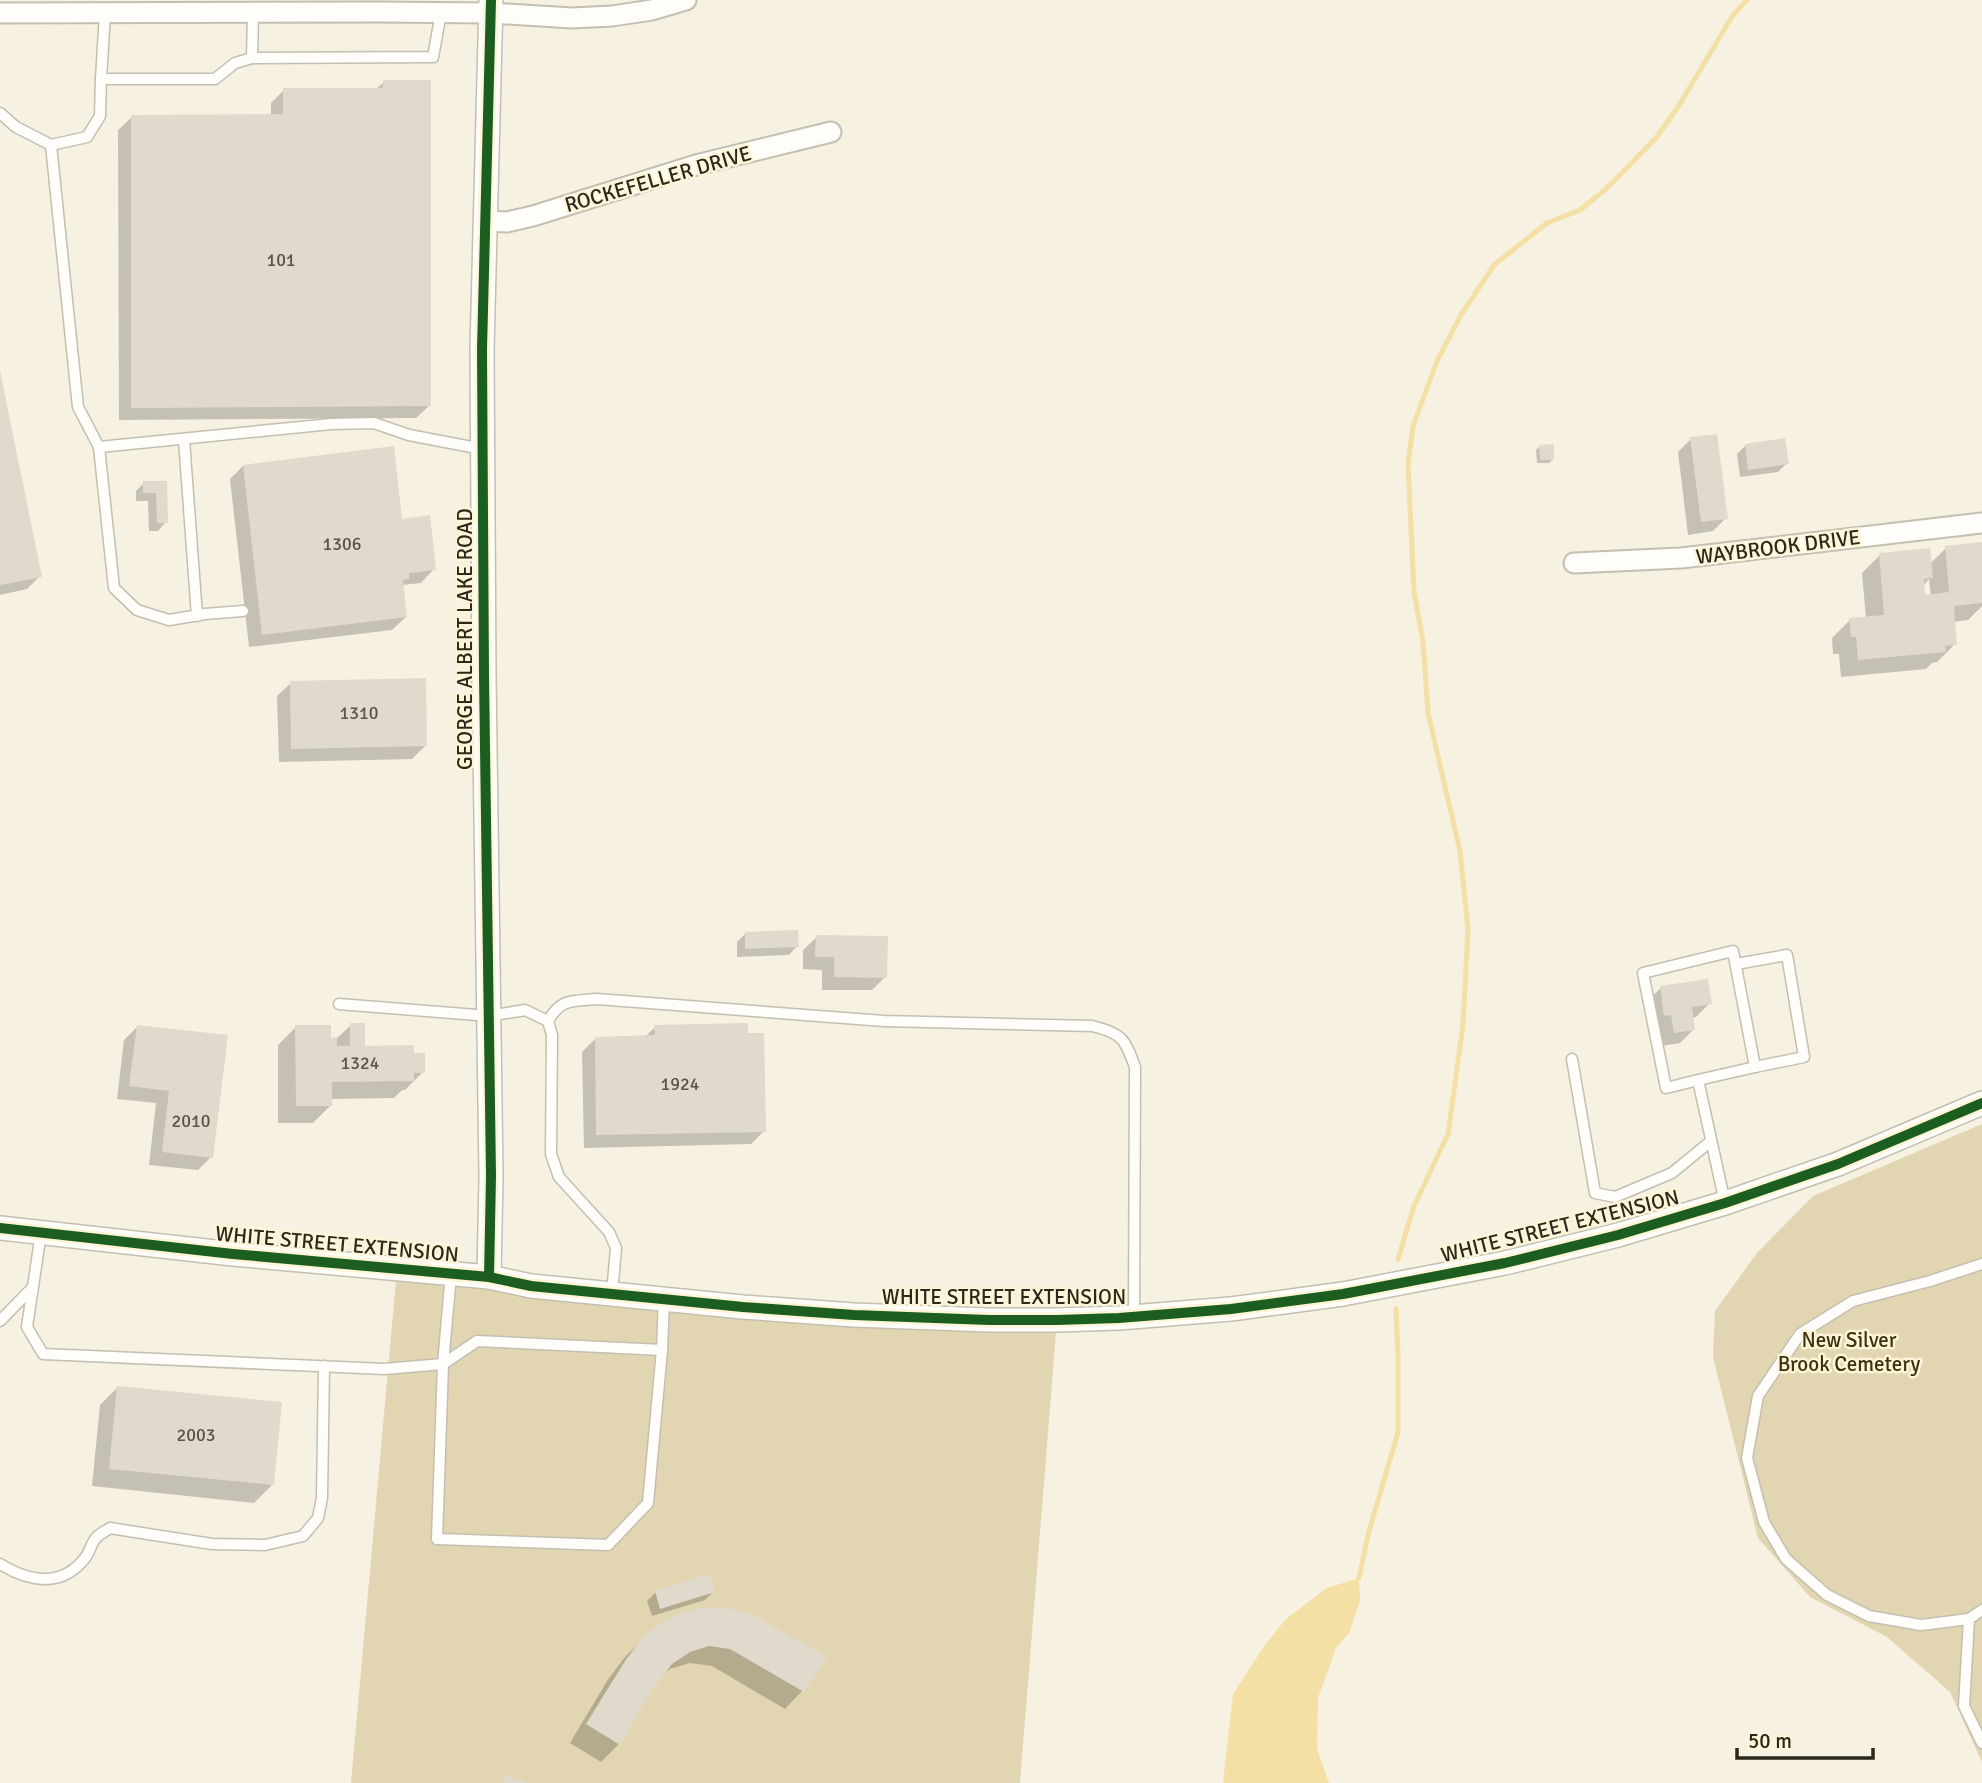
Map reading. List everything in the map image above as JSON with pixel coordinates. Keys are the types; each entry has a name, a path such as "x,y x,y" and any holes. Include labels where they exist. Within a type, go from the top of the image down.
{"street":[{"path":"0,13 440,13 490,7 572,18 612,16 686,0"},
{"name":"GEORGE ALBERT LAKE ROAD","path":"489,1277 491,1176 482,349 490,7"},
{"name":"ROCKEFELLER DRIVE","path":"485,221 507,222 533,216 696,165 831,132"},
{"name":"WAYBROOK DRIVE","path":"1574,563 1681,558 1982,523"},
{"name":"WHITE STREET EXTENSION","path":"0,1228 233,1254 489,1277 531,1286 854,1315 1057,1320 1134,1316 1231,1308 1399,1285 1593,1241 1725,1203 1838,1164 1982,1103"}],"lane":[{"path":"0,113 16,127 51,145 87,137 100,116 105,13"},
{"path":"253,13 253,58"},
{"path":"101,79 215,79 235,63 253,58 433,57 440,13"},
{"path":"51,145 78,407 99,447 114,588 137,610 169,620 243,611"},
{"path":"99,447 331,424 374,423 409,435 483,449"},
{"path":"184,440 197,616"},
{"path":"1736,964 1787,955 1804,1057 1666,1088 1643,973 1733,951 1755,1067"},
{"path":"612,1294 615,1248 608,1233 559,1177 551,1154 552,1035 548,1021 555,1010 566,1002 597,999 884,1021 1092,1026 1112,1031 1127,1044 1135,1067 1134,1316"},
{"path":"339,1004 489,1016 525,1010 548,1021"},
{"path":"1572,1059 1595,1193 1615,1197 1672,1173 1711,1141"},
{"path":"1698,1080 1725,1203"},
{"path":"41,1233 27,1327 43,1354 384,1369 443,1364 477,1341 662,1350"},
{"path":"1982,1264 1853,1301 1800,1334 1758,1396 1747,1458 1764,1522 1786,1559 1827,1595 1869,1616 1921,1625 1969,1619 1982,1610"},
{"path":"451,1274 443,1364 437,1539 608,1545 648,1503 664,1299"},
{"path":"0,1321 33,1287"},
{"path":"0,1564 34,1579 53,1579 74,1571 96,1538 110,1528 212,1544 265,1545 303,1536 318,1518 322,1498 324,1366"},
{"path":"1969,1619 1964,1706 1982,1743"}],"green space":[{"name":"New Silver Brook Cemetery","path":"1982,1124 1982,1762 1950,1692 1887,1637 1810,1597 1758,1538 1713,1357 1715,1311 1757,1253 1813,1196"},
{"path":"397,1269 1057,1320 1020,1783 351,1783"}],"shaded area":[{"path":"1359,1578 1360,1601 1349,1633 1336,1648 1318,1698 1317,1749 1329,1783 1223,1783 1233,1694 1265,1645 1286,1619 1327,1588"}],"building":[{"path":"383,80 431,80 431,406 131,408 131,115 283,114 283,88 383,88"},
{"path":"0,371 42,577 0,585"},
{"path":"1717,434 1728,519 1701,522 1690,437"},
{"path":"1785,438 1789,464 1748,470 1745,444"},
{"path":"1554,444 1554,460 1540,460 1539,445"},
{"path":"394,446 402,519 430,515 436,570 409,573 409,579 403,580 407,617 262,635 243,465"},
{"path":"143,481 167,481 168,523 157,523 156,493 143,493"},
{"path":"1982,542 1982,603 1954,606 1957,645 1945,646 1946,652 1858,660 1856,637 1851,637 1849,618 1884,615 1879,553 1930,548 1933,578 1924,579 1925,595 1949,592 1945,546"},
{"path":"426,678 427,746 291,749 290,681"},
{"path":"798,930 799,947 745,949 745,932"},
{"path":"816,935 888,936 887,978 834,977 834,957 815,957"},
{"path":"1708,979 1712,1004 1692,1007 1695,1030 1674,1033 1671,1015 1664,1016 1660,986"},
{"path":"350,1023 365,1023 365,1046 414,1045 414,1053 425,1053 425,1073 414,1073 414,1081 332,1082 332,1106 296,1106 295,1025 331,1025 331,1038 337,1037 337,1046 350,1046"},
{"path":"748,1023 748,1033 764,1033 766,1132 596,1135 595,1037 655,1035 654,1025"},
{"path":"137,1025 228,1035 213,1158 162,1152 169,1091 129,1086"},
{"path":"117,1386 282,1402 274,1485 109,1469"},
{"path":"710,1574 715,1592 660,1609 655,1591"},
{"path":"722,1607 751,1614 828,1657 804,1692 730,1649 709,1646 690,1652 672,1664 651,1691 620,1745 586,1724 643,1637 666,1619 699,1608"},
{"path":"505,1776 525,1782 525,1783 503,1783"}],"waterway":[{"path":"1398,1259 1414,1206 1448,1134 1463,1025 1468,929 1460,851 1428,713 1423,641 1414,592 1408,463 1413,426 1437,361 1461,315 1494,265 1547,223 1580,210 1607,188 1656,138 1678,107 1733,15 1747,0"},
{"path":"1359,1578 1368,1535 1398,1432 1396,1309"}],"cycle path":[{"path":"489,1277 491,1176 482,349 491,0"},
{"path":"0,1228 233,1254 489,1277 531,1286 743,1307 854,1315 989,1320 1119,1318 1231,1309 1343,1294 1505,1263 1618,1235 1725,1203 1838,1164 1982,1103"}]}
